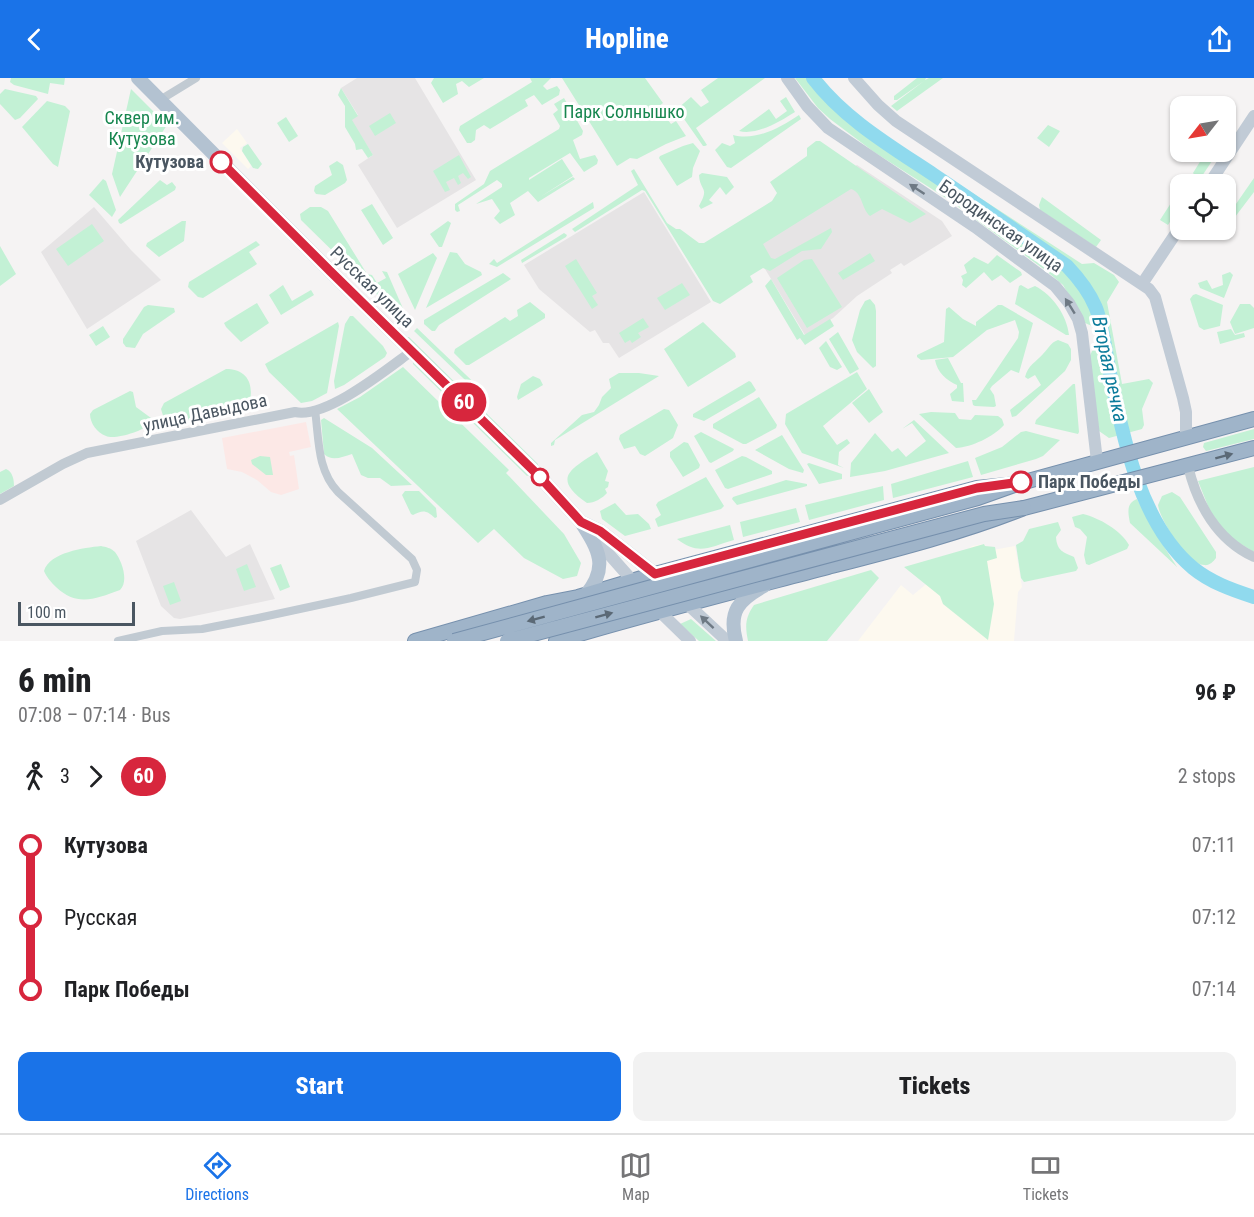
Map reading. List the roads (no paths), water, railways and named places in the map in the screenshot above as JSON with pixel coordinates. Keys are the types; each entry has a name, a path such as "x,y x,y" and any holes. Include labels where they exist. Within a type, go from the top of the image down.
{"highway":[{"path":"454,641 978,498 1017,484 1254,419"},
{"path":"507,641 984,514 1024,508 1254,448"},
{"path":"415,641 977,488 1017,484"},
{"path":"559,640 991,521 1024,508"},
{"path":"753,548 748,557 750,568 756,578 768,583"},
{"path":"557,601 568,618 567,631 559,640"}],"main road":[{"name":"Русская улица","path":"138,78 540,477 659,612 690,641"},
{"name":"Бородинская улица","path":"787,78 807,106 828,128 975,227 1055,286 1069,303 1078,319 1082,333 1084,362 1101,460"},
{"name":"Бородинская улица","path":"854,78 896,121 1142,284"},
{"path":"1216,174 1254,116"},
{"path":"1171,240 1142,284 1155,297 1158,307 1186,412 1186,438"},
{"name":"Русская улица","path":"581,522 600,531 655,574 727,641"},
{"path":"581,522 597,546 599,560 597,578 586,595"},
{"path":"736,641 733,622 739,602 768,583"}],"street":[{"path":"160,100 196,78"},
{"name":"улица Давыдова","path":"0,500 87,453 315,410 345,398 412,351"},
{"path":"118,641 162,631 196,630 258,618 415,582 417,570 412,560 338,492 328,479 322,466 315,410"},
{"path":"1188,466 1195,492 1215,525 1234,546 1254,557"},
{"path":"750,568 780,560"}],"waterway":[{"name":"Вторая речка","path":"813,78 839,107 869,131 1067,266 1079,280 1088,292 1099,316 1128,451 1136,478 1160,528 1175,550 1193,568 1222,585 1254,597"}],"place":[{"name":"Кутузова","path":"221,162"},
{"name":"Парк Победы","path":"1021,482"}],"park label":[{"name":"Парк Солнышко","path":"624,112"},
{"name":"Cквер им. Кутузова","path":"142,128"}]}
